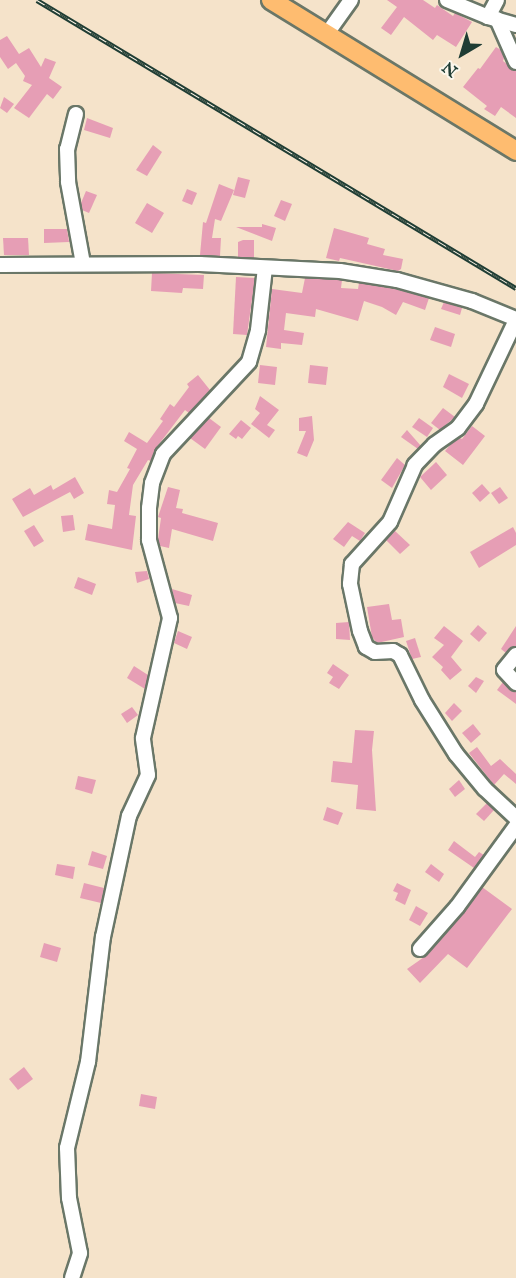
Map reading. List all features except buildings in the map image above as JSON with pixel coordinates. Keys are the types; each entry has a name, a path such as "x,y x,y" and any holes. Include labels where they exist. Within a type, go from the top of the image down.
{"main road":[{"path":"271,0 516,151"}],"street":[{"path":"326,35 351,0"},
{"path":"447,0 516,25"},
{"path":"497,0 493,18 516,62"},
{"path":"75,114 67,149 68,182 83,264"},
{"path":"0,265 200,264 340,271 397,280 472,301 516,320 476,404 458,428 434,445 415,465 390,522 352,564 350,584 362,641 366,647 375,652 393,651 400,655 422,700 456,754 485,789 516,818"},
{"path":"72,1278 80,1253 69,1198 67,1149 88,1062 103,937 129,816 148,775 143,738 170,618 149,540 148,508 152,483 163,454 249,362 258,330 265,268"},
{"path":"516,655 504,670 516,683"},
{"path":"420,949 464,898 516,826"}],"railway":[{"path":"37,0 516,288"}]}
